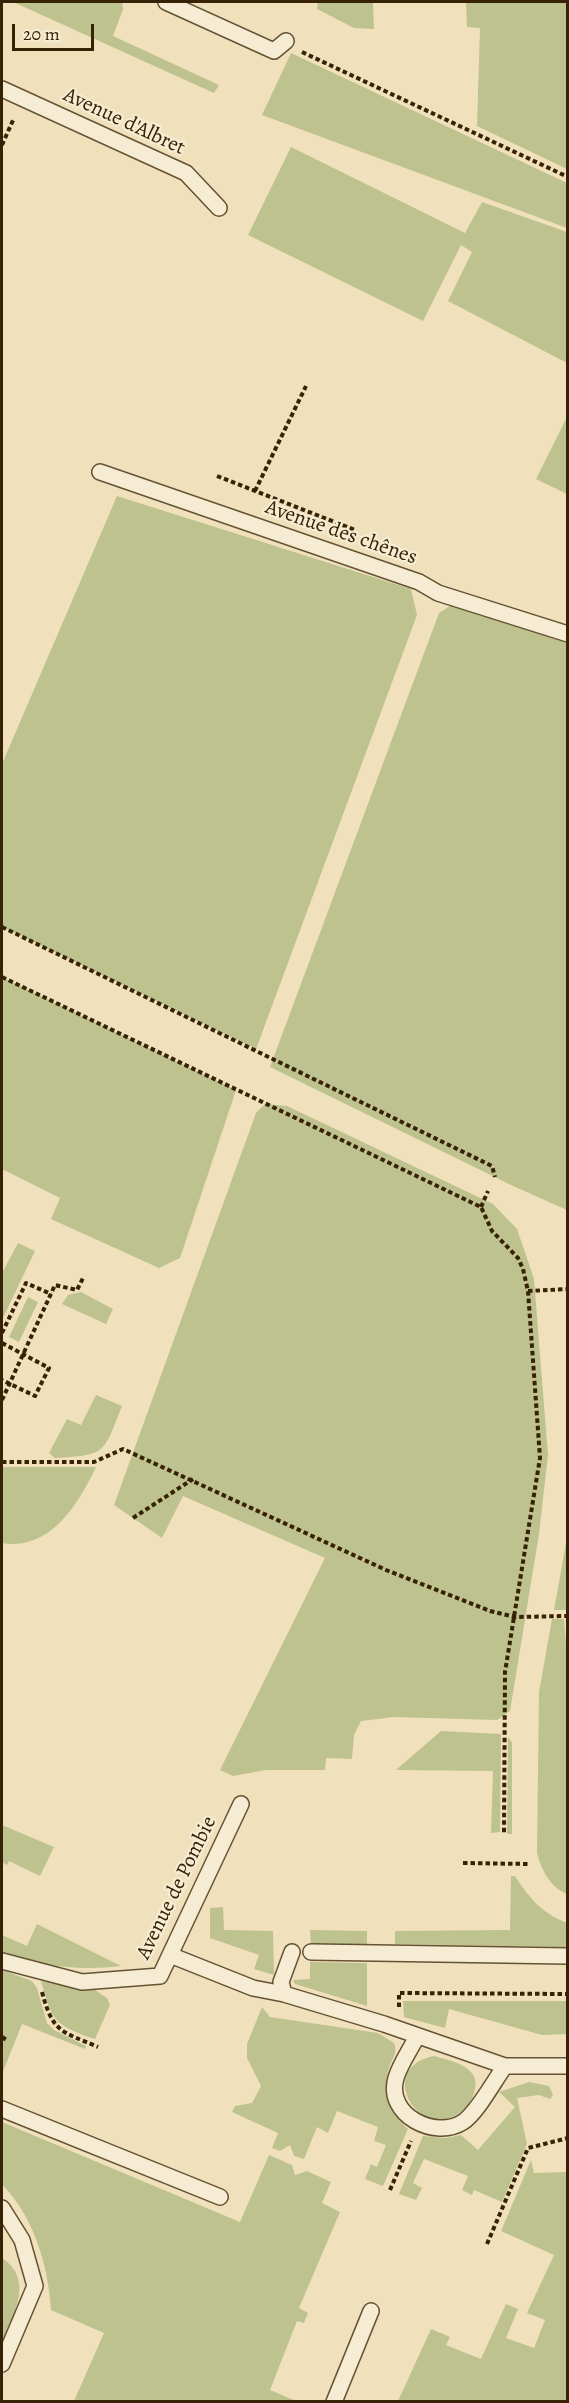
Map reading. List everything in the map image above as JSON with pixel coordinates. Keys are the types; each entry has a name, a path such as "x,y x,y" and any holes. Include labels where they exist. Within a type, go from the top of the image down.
{"lane":[{"path":"166,2 274,51 286,41"},
{"name":"Avenue d'Albret","path":"2,89 186,173 219,208"},
{"name":"Avenue des chênes","path":"100,472 419,582 438,593 567,634"},
{"name":"Avenue de Pombie","path":"2,1960 82,1982 160,1976 241,1804"},
{"path":"283,1988 292,1952"},
{"path":"310,1952 567,1956"},
{"path":"170,1955 253,1988 283,1988 505,2066 567,2066"},
{"path":"417,2036 395,2079 396,2094 401,2108 419,2123 438,2129 453,2127 466,2121 505,2066"},
{"path":"2,2109 220,2197"},
{"path":"2,2208 22,2240 36,2286 2,2364"},
{"path":"334,2402 371,2311"}],"path":[{"path":"286,41 302,52 567,177"},
{"path":"2,145 23,99"},
{"path":"255,491 306,386"},
{"path":"218,476 355,530"},
{"path":"2,927 492,1166 495,1177"},
{"path":"2,977 481,1207 492,1231 518,1258 528,1291 540,1458 505,1672 504,1833"},
{"path":"481,1207 488,1191"},
{"path":"2,1400 56,1285 77,1290 83,1278"},
{"path":"2,1333 26,1282 51,1294"},
{"path":"528,1291 567,1289"},
{"path":"2,1343 49,1368 35,1396 2,1380"},
{"path":"2,1462 94,1462 123,1449 193,1479 386,1570 490,1611 515,1617 567,1616 567,1622"},
{"path":"133,1518 193,1479"},
{"path":"463,1863 530,1864"},
{"path":"37,1971 48,2016 58,2029 98,2047"},
{"path":"399,1993 567,1994"},
{"path":"2,2037 8,2041"},
{"path":"390,2190 419,2123"},
{"path":"487,2244 528,2148 567,2138"}],"green space":[{"path":"13,2 122,2 123,9 113,36 219,85 214,93"},
{"path":"318,2 373,2 374,29 354,28 317,9"},
{"path":"466,2 567,2 567,169 477,126 480,28 467,27"},
{"path":"291,53 567,183 567,228 262,115"},
{"path":"291,147 465,233 482,202 567,232 567,363 448,301 472,252 461,245 423,321 248,235"},
{"path":"567,417 567,494 536,479"},
{"path":"117,496 411,589 417,615 256,1049 2,927 2,764"},
{"path":"453,604 567,643 567,1210 513,1186 270,1067 439,613"},
{"path":"2,977 236,1090 180,1258 159,1268 51,1219 60,1198 2,1169"},
{"path":"265,1104 287,1106 493,1204 517,1229 534,1279 548,1455 539,1534 510,1711 497,1720 394,1717 361,1721 354,1735 352,1759 326,1758 325,1770 266,1770 233,1776 220,1770 325,1558 183,1496 162,1538 114,1505 256,1113"},
{"path":"18,1243 35,1251 2,1320 2,1273"},
{"path":"81,1292 113,1309 106,1324 62,1304 68,1295"},
{"path":"28,1297 38,1302 19,1342 9,1337"},
{"path":"96,1395 122,1406 106,1443 94,1453 55,1458 49,1453 67,1419 81,1425"},
{"path":"2,1467 96,1467 71,1510 60,1522 34,1540 19,1544 2,1543"},
{"path":"567,1533 567,1610 554,1610 566,1543"},
{"path":"552,1619 564,1619 568,1670 567,1894 548,1878 537,1853 539,1692"},
{"path":"441,1731 501,1734 500,1832 491,1833 493,1771 396,1770"},
{"path":"508,1737 512,1743 512,1834 507,1834"},
{"path":"2,1825 54,1847 40,1876 9,1861 7,1865 2,1862"},
{"path":"511,1876 515,1876 531,1898 544,1910 567,1923 567,1947 395,1944 395,1931 510,1930"},
{"path":"223,1907 224,1930 273,1931 274,1975 254,1969 259,1955 210,1938 210,1908"},
{"path":"37,1924 121,1966 90,1968 61,1966 32,1962 2,1954 2,1935 27,1946"},
{"path":"310,1930 367,1931 367,1946 311,1945"},
{"path":"310,1962 367,1963 367,2006 295,1984 293,1980 310,1979"},
{"path":"2,1970 32,1981 37,1988 47,2023 54,2030 86,2046 85,2049 22,2024 2,2074"},
{"path":"41,1981 92,1988 107,1998 110,2005 95,2039 71,2030 57,2020 48,2005"},
{"path":"403,2001 567,2001 567,2034 542,2035 449,2009 445,2028 404,2017"},
{"path":"262,2007 270,2017 378,2033 394,2043 395,2052 387,2074 387,2091 392,2108 408,2129 383,2186 365,2179 371,2164 377,2167 386,2145 374,2141 378,2127 337,2111 328,2133 317,2127 304,2159 294,2156 290,2145 280,2151 272,2148 278,2133 232,2112 235,2106 252,2103 261,2086 247,2058 247,2044"},
{"path":"434,2056 463,2066 473,2075 475,2081 473,2096 466,2108 445,2119 430,2118 418,2111 409,2100 405,2087 407,2074 416,2063"},
{"path":"529,2082 549,2086 553,2095 550,2099 539,2095 517,2098 527,2144 502,2202 474,2190 472,2195 462,2190 468,2176 424,2159 413,2183 422,2188 416,2200 399,2194 423,2136 446,2138 461,2135 478,2150 515,2107 499,2092"},
{"path":"2,2122 240,2222 269,2155 292,2165 295,2175 307,2171 331,2182 322,2203 340,2212 299,2308 308,2313 304,2323 297,2321 270,2390 296,2401 74,2401 104,2333 51,2310 47,2276 37,2242 23,2212 2,2184"},
{"path":"531,2160 534,2173 567,2172 567,2401 398,2401 431,2329 450,2337 446,2345 481,2359 506,2304 518,2309 506,2338 534,2348 545,2320 527,2313 554,2255 501,2231"},
{"path":"2,2258 12,2267 19,2287 16,2310 2,2343"}]}
